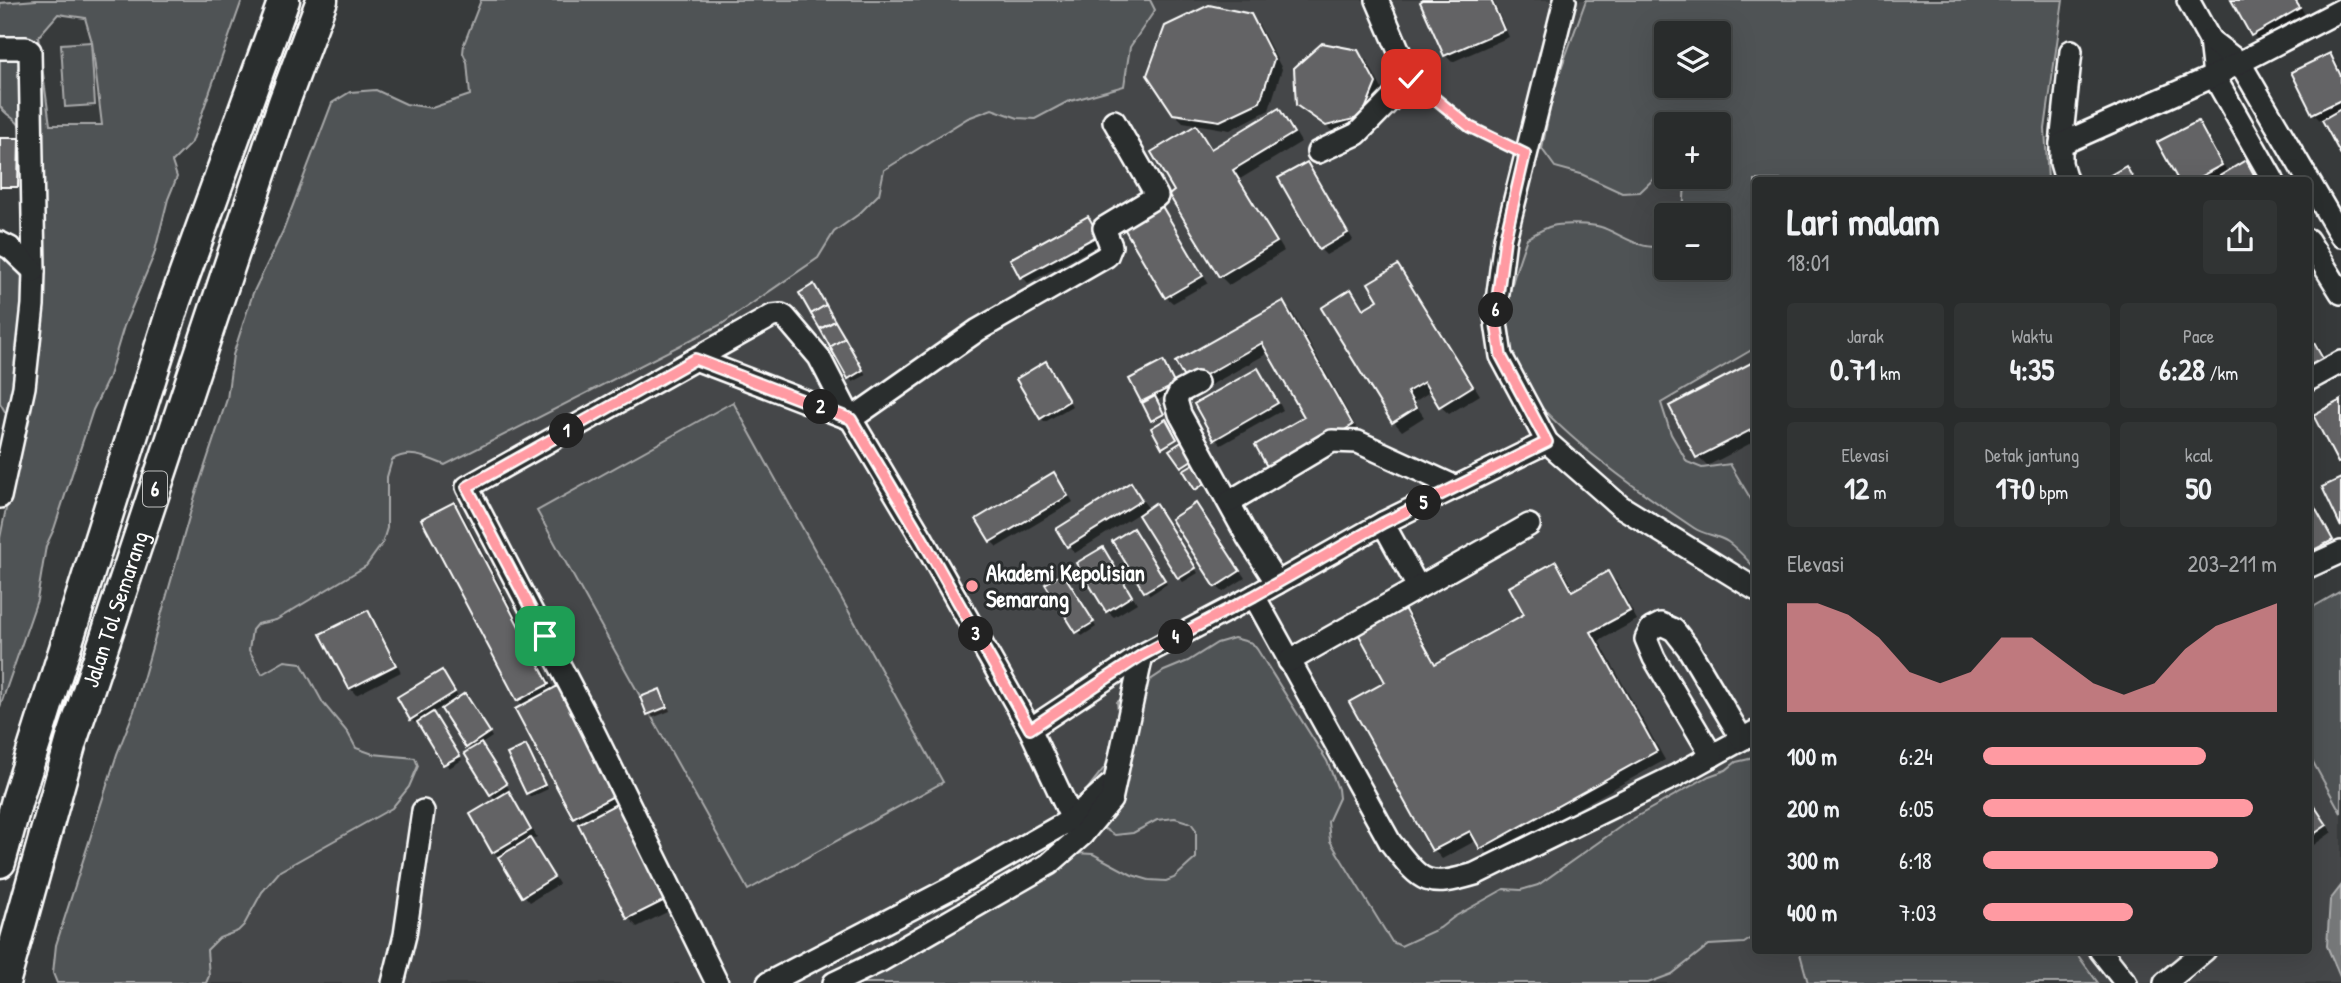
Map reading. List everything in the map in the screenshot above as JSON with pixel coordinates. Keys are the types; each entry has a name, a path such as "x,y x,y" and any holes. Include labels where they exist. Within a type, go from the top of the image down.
{"highway":[{"name":"Jalan Tol Semarang","path":"0,862 17,800 175,301 284,0"},
{"name":"Jalan Tol Semarang","path":"4,983 71,742 284,102 323,0"}],"street":[{"path":"1318,152 1357,134 1411,79 1377,0"},
{"path":"1565,0 1505,239 1495,316 1501,356 1547,442 1620,506 1752,587"},
{"path":"2188,0 2210,40 2214,76 2271,177"},
{"path":"2061,144 2214,76 2341,10"},
{"path":"2210,40 2240,62 2301,177"},
{"path":"0,48 26,48 30,51 34,271 24,387 0,497"},
{"path":"2065,177 2061,163 2061,144 2071,51"},
{"path":"851,419 978,330 1107,256 1111,246 1104,228 1157,196 1114,121"},
{"path":"2312,197 2341,236"},
{"path":"0,243 10,248 34,271"},
{"path":"2312,246 2341,293"},
{"path":"717,983 583,710 467,487 772,316 781,315 820,357 851,419 1030,729 1077,827"},
{"path":"695,359 851,419"},
{"path":"2312,378 2341,362"},
{"path":"1197,383 1180,392 1176,400 1180,414 1277,583"},
{"path":"1229,502 1332,441 1358,442 1456,487"},
{"path":"1030,729 1142,655 1383,523 1547,442"},
{"path":"1383,523 1418,587"},
{"path":"1289,661 1529,525"},
{"path":"2312,565 2341,552"},
{"path":"1254,596 1390,842 1418,876 1444,883 1475,874 1712,756 1749,736 1674,630 1661,624 1651,629 1646,639 1654,658 1712,756"},
{"path":"834,983 882,960 1049,864 1116,780 1142,655"},
{"path":"393,983 405,935 423,811"},
{"path":"768,983 951,888 1077,827"},
{"path":"2103,954 2126,983"},
{"path":"2165,983 2199,954"}],"path":[{"path":"1411,79 1470,127 1525,154"}],"shaded area":[{"path":"36,0 242,0 192,142 172,162 177,177 168,199 154,255 124,326 108,379 93,410 46,546 37,600 0,707 0,538 14,469 11,422 0,403 0,230 25,245 30,169 25,139 19,125 0,106 0,3","holes":["58,14 85,18 92,42 102,125 50,125 38,37"]},
{"path":"481,0 1150,0 1155,10 1130,47 1124,86 1067,102 1035,119 1018,118 992,109 968,118 884,170 879,194 859,214 834,232 818,258 722,324 445,465 412,455 392,460 387,477 387,528 382,544 366,566 276,620 257,624 252,630 249,650 262,674 285,661 301,663 323,703 348,733 356,748 373,754 415,758 418,766 409,787 392,808 280,871 262,892 244,925 238,931 219,938 207,950 209,976 206,983 57,983 53,973 56,945 117,754 134,711 195,496 227,399 233,355 253,293 283,231 332,103 350,92 376,90 406,104 432,108 470,95 464,44"},
{"name":"Akademi Kepolisian Semarang","path":"817,0 2040,0 1760,177 1752,177 1752,954 2312,954 2312,682 2341,683 2341,983 89,983 223,491"},
{"path":"1586,0 2063,0 2045,129 2048,177 1752,177 1752,350 1661,403 1671,434 1687,462 1702,468 1730,464 1752,501 1752,565 1728,542 1694,528 1648,496 1591,453 1540,406 1522,383 1512,362 1506,329 1512,284 1527,238 1552,226 1591,225 1634,242 1654,246 1654,280 1731,280 1731,203 1684,203 1685,189 1731,189 1731,112 1654,112 1654,179 1640,192 1622,193 1581,174 1555,167 1542,149 1554,88"},
{"path":"91,42 95,105 65,107 61,44"},
{"path":"733,402 943,782 748,890 537,511"},
{"path":"2341,591 2341,813 2312,760 2312,608"},
{"path":"1234,638 1252,643 1327,761 1339,798 1328,822 1330,841 1392,942 1401,946 1440,928 1454,917 1504,889 1521,890 1538,885 1627,822 1709,776 1752,756 1752,938 1744,943 1709,945 1672,974 1648,983 862,983 994,908 1075,853 1093,854 1132,875 1166,881 1174,878 1196,858 1196,830 1191,823 1175,818 1157,820 1133,833 1115,835 1088,819 1082,798 1111,759 1119,743 1121,732 1117,702 1164,671 1188,661 1217,643"},
{"path":"2341,886 2341,979 2327,946 2330,900"},
{"path":"1800,954 2077,954 2098,983 1808,983"}],"building":[{"path":"1491,0 1504,30 1444,56 1420,2"},
{"path":"2231,0 2295,0 2300,8 2251,36"},
{"path":"1209,5 1251,14 1274,59 1260,102 1220,121 1173,114 1147,75 1165,26"},
{"path":"1322,43 1358,50 1376,83 1362,117 1326,126 1296,105 1294,68"},
{"path":"2330,53 2341,76 2341,100 2312,114 2291,72"},
{"path":"1279,108 1294,133 1233,170 1277,242 1219,277 1169,195 1174,191 1151,152 1196,125 1211,149"},
{"path":"2341,109 2341,155 2322,120"},
{"path":"2198,121 2222,165 2200,177 2176,177 2157,142"},
{"path":"0,138 19,138 18,187 0,187"},
{"path":"2246,160 2255,177 2218,177"},
{"path":"1307,162 1348,233 1319,250 1278,178"},
{"path":"2126,166 2132,177 2107,177"},
{"path":"1159,201 1203,276 1165,298 1121,223"},
{"path":"1088,216 1099,235 1020,278 1010,259"},
{"path":"1398,265 1473,386 1439,407 1424,382 1407,392 1416,408 1392,423 1321,308 1351,289 1363,309 1378,300 1368,283"},
{"path":"814,284 826,305 811,314 799,293"},
{"path":"1283,301 1353,425 1270,472 1255,445 1304,417 1262,343 1188,385 1175,362"},
{"path":"826,305 835,321 820,329 811,314"},
{"path":"835,321 845,338 830,347 820,329"},
{"path":"845,338 863,370 848,379 830,347"},
{"path":"2312,339 2326,364 2312,372"},
{"path":"1046,361 1069,401 1040,419 1016,379"},
{"path":"1163,361 1175,385 1141,402 1129,379"},
{"path":"1752,363 1752,430 1696,458 1669,406"},
{"path":"1258,368 1278,403 1214,440 1194,404"},
{"path":"1155,396 1164,414 1151,421 1142,403"},
{"path":"2341,400 2341,462 2338,463 2313,415"},
{"path":"1166,419 1177,439 1162,448 1151,428"},
{"path":"1183,441 1195,458 1181,467 1169,450"},
{"path":"1195,463 1207,482 1195,490 1183,470"},
{"path":"1054,472 1068,496 990,542 976,519"},
{"path":"2341,478 2341,527 2322,487"},
{"path":"1131,482 1142,500 1067,547 1056,529"},
{"path":"454,502 549,684 517,701 421,519"},
{"path":"2312,502 2333,540 2312,551"},
{"path":"1155,503 1196,568 1178,579 1138,515"},
{"path":"1196,503 1240,571 1215,587 1171,519"},
{"path":"1133,528 1165,580 1144,592 1112,541"},
{"path":"1103,547 1132,596 1106,612 1076,563"},
{"path":"1556,561 1572,591 1608,571 1630,611 1591,632 1657,751 1480,849 1470,831 1432,851 1349,702 1385,682 1354,626 1400,601 1435,664 1524,614 1509,587"},
{"path":"1063,573 1094,622 1076,633 1045,584"},
{"path":"368,610 396,665 349,689 320,634"},
{"path":"442,670 455,692 410,720 397,697"},
{"path":"563,683 621,792 573,818 515,709"},
{"path":"660,689 667,707 647,715 640,697"},
{"path":"465,693 490,732 466,748 441,709"},
{"path":"433,712 460,756 443,765 417,722"},
{"path":"481,743 507,784 490,795 464,753"},
{"path":"526,745 545,785 526,794 507,754"},
{"path":"509,791 531,830 492,853 470,814"},
{"path":"2312,802 2327,825 2312,835"},
{"path":"618,803 667,899 627,919 578,824"},
{"path":"530,838 554,877 522,897 498,857"}],"place":[{"name":"Akademi Kepolisian Semarang","path":"972,586"}],"route":[{"path":"545,636 467,487 695,359 851,419 1030,729 1142,655 1383,523 1547,442 1501,356 1495,316 1505,239 1525,154 1470,127 1411,79"}]}
